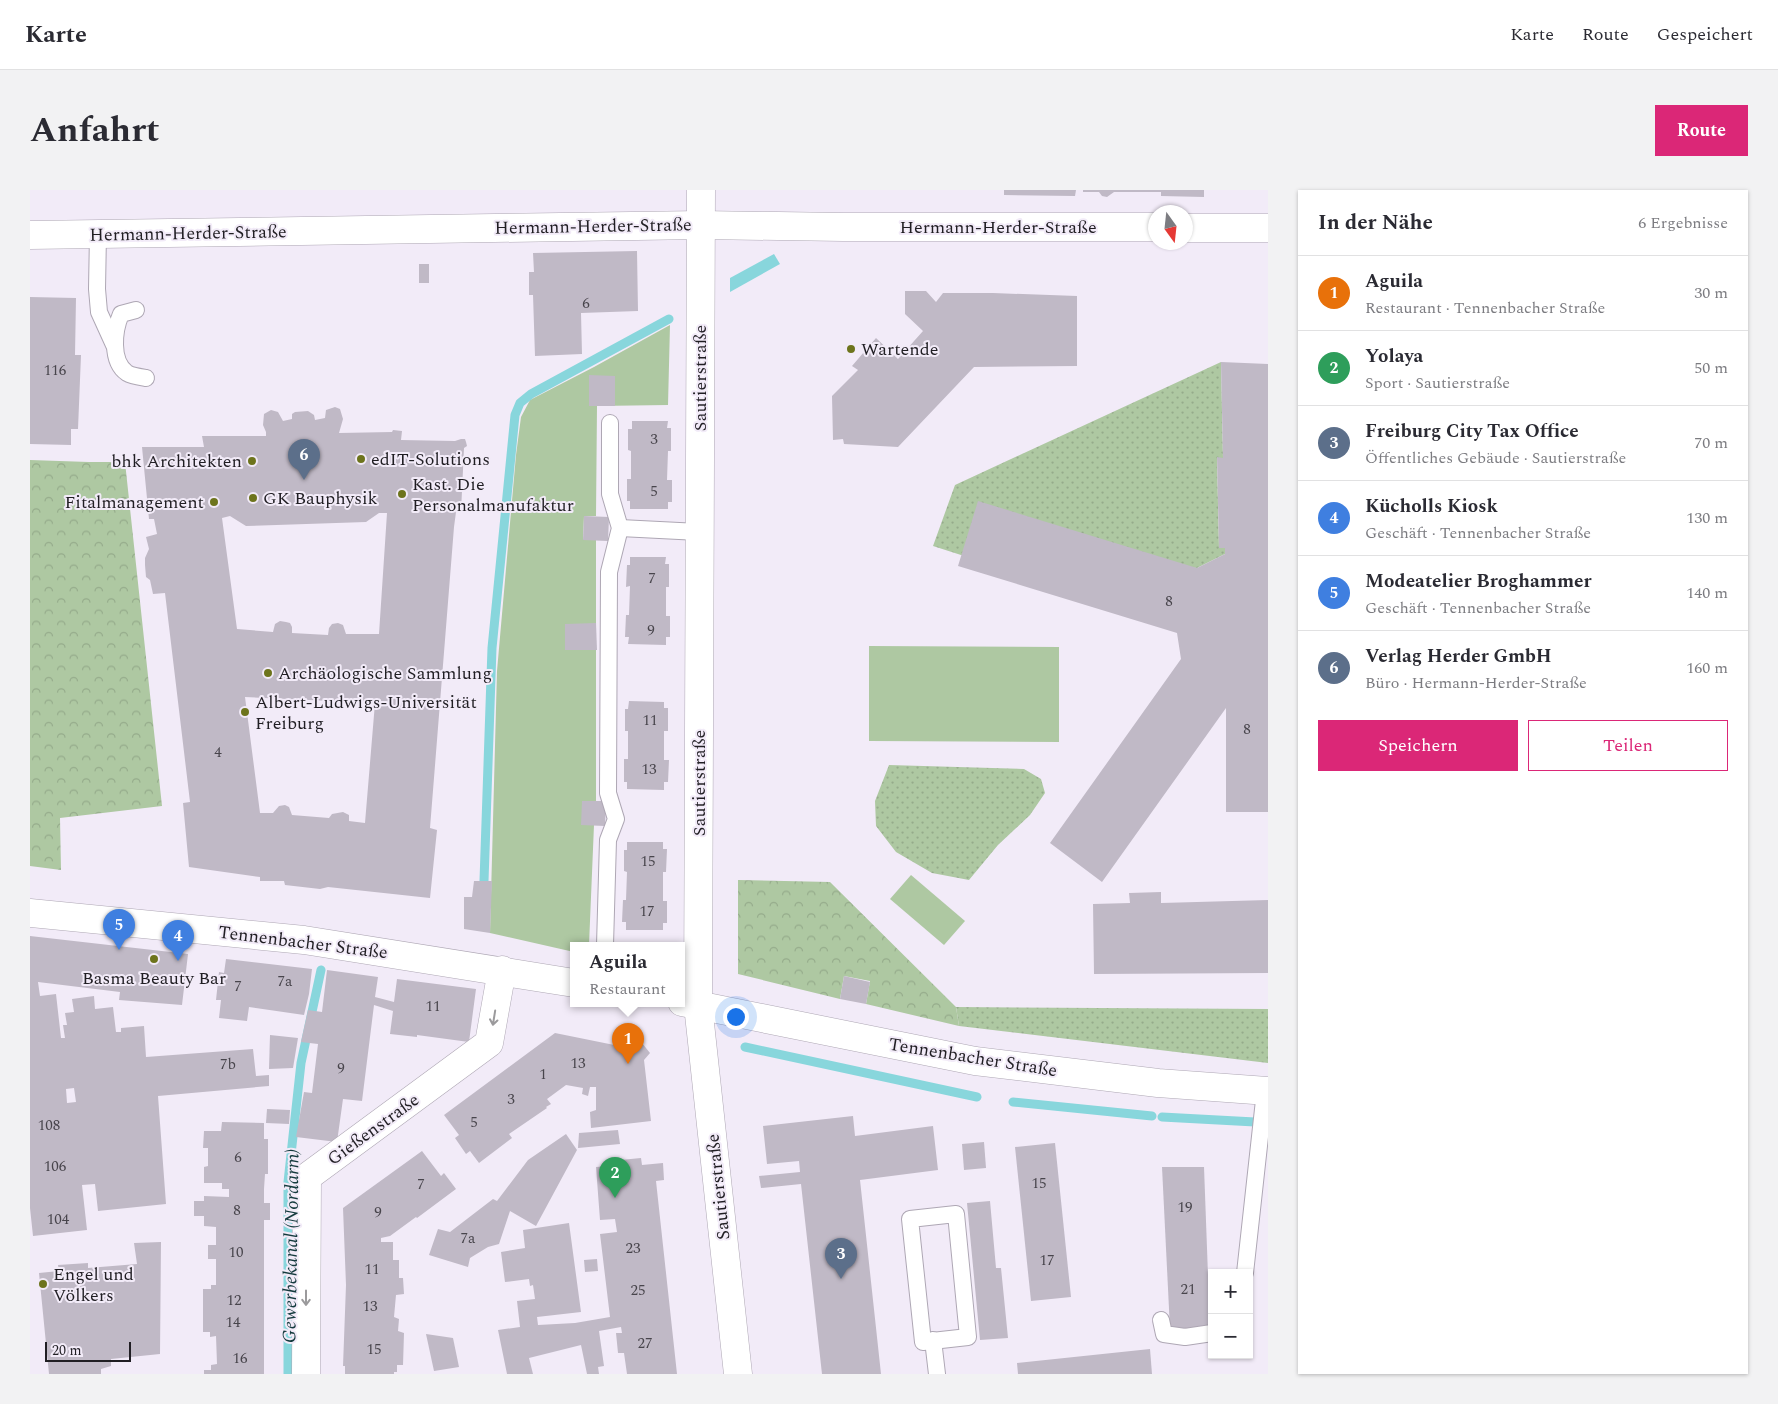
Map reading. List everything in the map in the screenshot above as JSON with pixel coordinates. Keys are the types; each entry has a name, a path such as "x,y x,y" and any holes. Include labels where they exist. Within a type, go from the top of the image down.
{"street":[{"name":"Sautierstraße","path":"701,190 699,532 690,1004 738,1374"},
{"name":"Hermann-Herder-Straße","path":"30,235 701,225 1148,227"},
{"path":"1193,228 1268,228"},
{"name":"Tennenbacher Straße","path":"30,913 304,940 570,982"},
{"name":"Gießenstraße","path":"306,1374 307,1177 489,1043 502,970"},
{"name":"Tennenbacher Straße","path":"690,1004 975,1061 1158,1082 1266,1091"}],"lane":[{"path":"98,234 97,289 100,312 120,365 127,373 146,378"},
{"path":"114,345 116,326 121,314 136,310"},
{"path":"604,942 608,840 616,819 608,793 609,572 620,528 610,494 610,423"},
{"path":"620,528 699,532"},
{"path":"1245,1269 1266,1091"},
{"path":"956,1214 968,1336 933,1340 924,1342 910,1219 956,1214"},
{"path":"1161,1320 1164,1334 1185,1337 1208,1334"},
{"path":"933,1340 937,1374"}],"green space":[{"path":"670,325 668,405 597,406 596,516 584,516 583,539 596,540 596,801 582,801 582,825 594,825 589,942 570,942 570,951 490,933 497,671 521,417 530,400"},
{"path":"1221,362 1223,458 1217,458 1219,548 1225,548 1225,554 1197,568 961,555 933,546 955,485"},
{"path":"30,460 125,462 162,806 60,818 61,870 30,866"},
{"path":"869,646 1059,647 1059,742 869,741"},
{"path":"889,765 1024,769 1041,779 1045,793 1030,815 998,845 969,880 932,873 896,852 876,826 875,801"},
{"path":"911,875 965,921 944,945 890,899"},
{"path":"738,880 830,882 956,1007 959,1026 866,1004 870,981 844,976 840,999 738,974"},
{"path":"956,1007 1268,1009 1268,1063 959,1026"}],"water":[{"path":"774,254 780,264 730,292 730,278"}],"building":[{"path":"1004,190 1076,190 1075,196 1004,195"},
{"path":"1083,190 1204,190 1204,197 1161,196 1161,192 1114,192 1107,197 1102,196 1099,192 1083,192"},
{"path":"637,251 638,311 581,313 582,354 535,356 533,295 529,295 529,272 534,272 533,253"},
{"path":"419,264 429,264 429,283 419,283"},
{"path":"905,291 926,291 936,302 943,293 1077,296 1077,366 974,367 898,447 844,444 843,439 833,440 832,396 858,370 852,366 876,338 898,359 923,331 905,314"},
{"path":"30,297 76,298 75,355 81,355 78,429 71,429 71,445 30,444"},
{"path":"1221,362 1268,364 1268,812 1226,812 1226,708 1102,882 1050,843 1181,659 1177,633 958,566 978,501 1197,568 1225,554 1225,548 1219,548 1217,457 1223,458"},
{"path":"589,375 615,376 615,406 589,406"},
{"path":"335,407 340,409 343,419 339,433 392,432 393,430 402,431 401,440 455,441 465,439 467,446 464,448 461,512 456,512 454,527 430,828 437,830 430,898 328,887 320,889 285,885 284,881 260,881 260,877 189,867 183,803 190,802 165,593 153,594 150,580 146,577 145,558 149,549 146,537 157,534 154,519 149,519 142,447 204,447 202,436 266,436 263,425 264,414 271,410 278,412 283,421 292,419 292,414 295,412 308,411 314,415 315,420 325,418 326,410","holes":["379,513 387,513 379,634 346,634 343,625 338,623 332,624 328,635 292,633 290,623 280,621 275,624 273,632 237,629 222,518 230,516 246,526 366,522","245,697 375,703 365,823 349,821 349,815 343,812 332,814 329,818 292,815 289,807 285,805 279,806 273,813 260,813"]},
{"path":"632,421 668,421 667,428 671,428 671,451 668,451 667,480 672,480 672,502 668,502 668,509 630,509 630,501 627,501 627,479 631,479 631,451 628,450 628,429 632,429"},
{"path":"584,516 609,517 608,541 583,540"},
{"path":"630,557 666,557 665,564 669,564 669,587 666,587 666,616 670,616 670,637 666,637 666,645 628,644 629,637 625,637 626,615 629,615 630,586 626,587 627,565 630,565"},
{"path":"596,623 597,650 565,650 565,624"},
{"path":"629,701 664,702 664,708 668,708 668,731 664,731 664,760 669,760 668,782 664,782 664,790 627,789 627,782 624,782 624,759 628,759 628,731 625,731 625,709 628,709"},
{"path":"582,801 606,801 605,826 581,825"},
{"path":"627,842 663,842 663,849 667,849 666,872 663,872 663,901 667,901 667,923 663,923 663,930 626,930 626,922 622,922 623,900 626,900 627,872 624,871 624,850 627,850"},
{"path":"474,881 492,881 490,933 464,929 464,897 472,897"},
{"path":"1161,892 1161,903 1268,900 1268,973 1094,974 1093,904 1130,903 1129,893"},
{"path":"30,936 188,954 182,1005 119,1000 120,992 38,982 40,996 56,994 61,1038 65,1038 63,1025 67,1025 65,1013 74,1012 72,999 94,996 95,1009 113,1007 116,1032 121,1032 121,1028 144,1026 146,1057 253,1049 256,1076 269,1075 269,1086 158,1096 166,1204 98,1211 95,1184 82,1185 87,1230 33,1236 30,1208","holes":["74,1088 76,1102 67,1103 66,1089"]},
{"path":"226,959 312,969 304,1015 249,1007 247,1021 219,1018 221,1000 216,1000 219,972 224,973"},
{"path":"327,970 378,977 375,997 394,1002 397,979 476,989 469,1042 417,1035 417,1037 390,1034 393,1011 374,1005 362,1101 343,1099 337,1142 296,1137 304,1092 312,1093 318,1044 301,1042 308,1010 322,1012"},
{"path":"844,976 870,982 866,1004 840,999"},
{"path":"555,1033 634,1049 642,1043 650,1053 644,1060 651,1121 591,1128 590,1112 596,1110 596,1087 590,1087 588,1096 582,1094 583,1088 566,1085 547,1099 551,1104 547,1108 509,1134 512,1138 479,1163 470,1151 466,1154 455,1138 459,1135 444,1115"},
{"path":"270,1035 298,1038 293,1068 269,1069"},
{"path":"267,1109 290,1110 289,1124 266,1123"},
{"path":"853,1116 855,1136 933,1126 938,1170 860,1180 881,1374 822,1374 801,1184 761,1188 759,1176 800,1172 799,1161 767,1164 763,1126"},
{"path":"222,1122 264,1123 264,1139 268,1139 268,1174 265,1174 264,1203 270,1203 270,1220 264,1220 264,1374 204,1374 204,1370 211,1370 211,1365 217,1364 216,1336 210,1337 210,1332 203,1332 203,1289 211,1289 211,1285 216,1285 216,1259 208,1259 208,1245 216,1245 216,1227 204,1226 204,1216 194,1216 194,1201 204,1201 204,1196 229,1197 229,1189 222,1189 222,1183 204,1183 204,1167 208,1166 208,1148 203,1148 204,1131 221,1131"},
{"path":"618,1130 620,1144 578,1148 579,1133"},
{"path":"566,1134 577,1150 536,1226 510,1211 499,1244 488,1247 470,1258 468,1267 429,1255 438,1229 450,1232 493,1199 497,1201 528,1160"},
{"path":"984,1142 986,1168 964,1170 962,1144"},
{"path":"1055,1143 1071,1297 1031,1301 1015,1147"},
{"path":"422,1151 441,1176 444,1173 456,1189 390,1236 381,1238 381,1242 393,1242 393,1260 399,1260 399,1278 403,1278 404,1294 396,1295 394,1317 399,1319 398,1331 404,1333 403,1365 397,1365 397,1372 394,1372 394,1374 345,1374 345,1366 343,1366 346,1285 343,1208"},
{"path":"641,1158 642,1165 663,1163 664,1180 656,1181 677,1374 627,1374 624,1353 618,1353 616,1333 622,1333 621,1327 599,1331 604,1366 598,1367 599,1374 587,1374 581,1345 529,1358 533,1374 507,1374 498,1330 520,1327 517,1301 535,1299 533,1285 530,1286 529,1279 505,1282 501,1252 525,1248 523,1230 569,1223 581,1312 537,1317 538,1325 575,1323 610,1317 600,1234 617,1232 615,1219 600,1220 596,1167 610,1166 610,1161"},
{"path":"1162,1167 1204,1167 1208,1329 1170,1329"},
{"path":"990,1201 996,1268 1001,1268 1008,1338 980,1340 967,1203"},
{"path":"161,1242 160,1354 111,1359 111,1366 101,1369 101,1374 49,1374 39,1273 59,1271 58,1265 88,1263 88,1268 137,1264 134,1243"},
{"path":"597,1259 598,1271 585,1272 584,1260"},
{"path":"426,1334 453,1338 459,1367 434,1371"},
{"path":"1150,1349 1152,1374 1018,1374 1017,1363"}],"waterway":[{"name":"Gewerbekanal (Nordarm)","path":"484,881 492,648 515,415 520,403 531,394 669,319"},
{"name":"Gewerbekanal (Nordarm)","path":"288,1374 288,1182 301,1063 321,970"},
{"path":"745,1047 977,1097"},
{"path":"1013,1102 1152,1116"},
{"path":"1162,1117 1255,1122"}],"place":[{"name":"Wartende","path":"851,349"},
{"name":"edIT-Solutions","path":"361,459"},
{"name":"bhk Architekten","path":"252,461"},
{"name":"Verlag Herder GmbH","path":"304,480"},
{"name":"Kast. Die Personalmanufaktur","path":"402,494"},
{"name":"GK Bauphysik","path":"253,498"},
{"name":"Fitalmanagement","path":"214,502"},
{"name":"Archäologische Sammlung","path":"268,673"},
{"name":"Albert-Ludwigs-Universität Freiburg","path":"245,712"},
{"name":"Modeatelier Broghammer","path":"119,950"},
{"name":"Basma Beauty Bar","path":"154,959"},
{"name":"Kücholls Kiosk","path":"178,961"},
{"name":"Aguila","path":"628,1064"},
{"name":"Yolaya","path":"615,1198"},
{"name":"Freiburg City Tax Office","path":"841,1279"},
{"name":"Engel und Völkers","path":"43,1284"}]}
